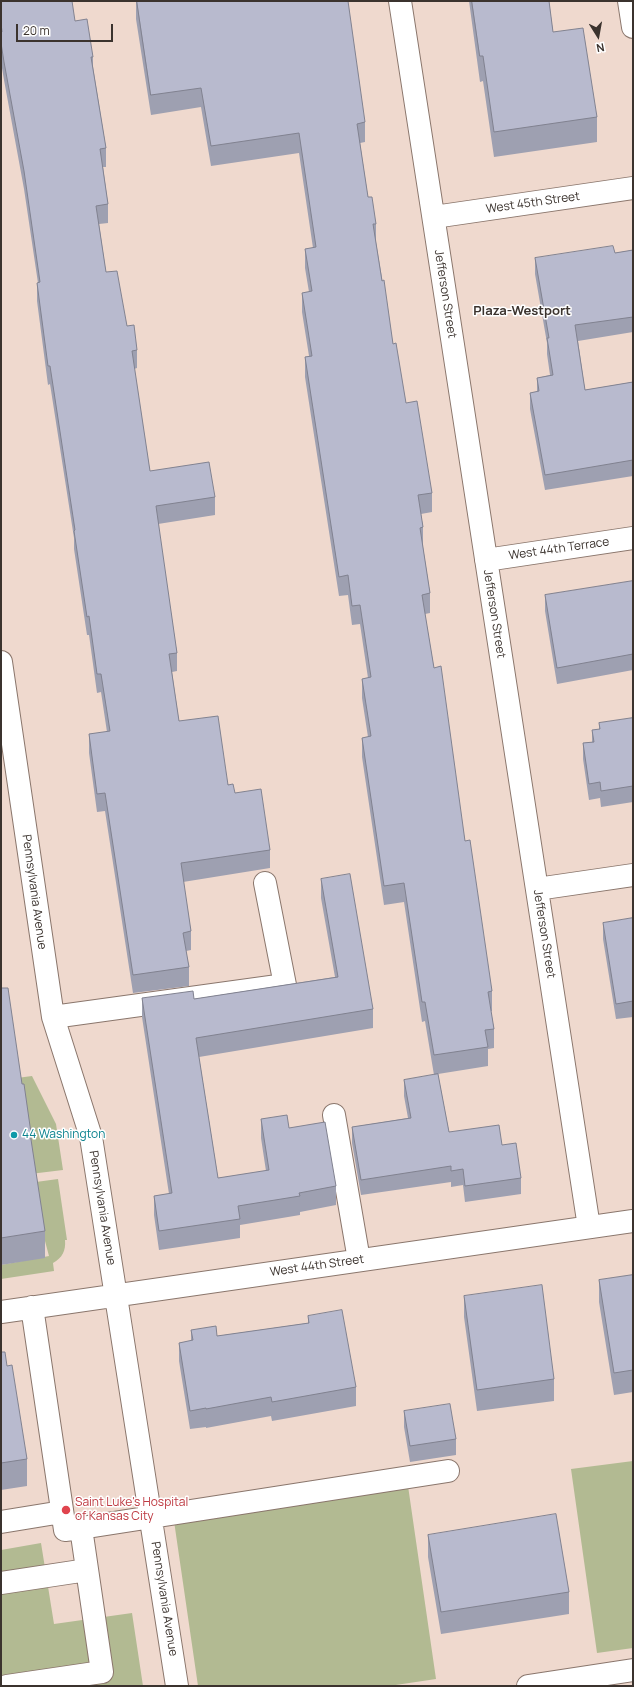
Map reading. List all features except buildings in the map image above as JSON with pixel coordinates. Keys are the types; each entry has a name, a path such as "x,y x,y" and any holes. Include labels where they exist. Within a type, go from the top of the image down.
{"street":[{"name":"Jefferson Street","path":"400,1 589,1227"},
{"path":"629,1 633,27"},
{"name":"West 45th Street","path":"434,217 633,188"},
{"name":"West 44th Terrace","path":"486,560 633,538"},
{"name":"Pennsylvania Avenue","path":"1,662 53,1017 91,1137 177,1686"},
{"path":"537,889 633,875"},
{"path":"53,1017 285,985 265,883"},
{"path":"334,1115 359,1260"},
{"name":"West 44th Street","path":"1,1312 633,1221"},
{"path":"32,1307 65,1530 151,1518 448,1471"},
{"path":"1,1522 62,1512"},
{"path":"7,1686 102,1672 81,1528"},
{"path":"1,1583 87,1570"},
{"path":"528,1686 633,1670"}],"green space":[{"path":"32,1076 56,1124 63,1170 30,1174 17,1078"},
{"path":"58,1179 67,1240 65,1240 63,1254 53,1263 54,1271 1,1279 1,1265 49,1256 45,1241 36,1182"},
{"path":"633,1461 633,1648 597,1653 571,1469"},
{"path":"408,1486 436,1679 389,1686 198,1686 174,1521"},
{"path":"41,1543 54,1624 132,1613 143,1686 1,1686 1,1550"}],"place":[{"name":"44 Washington","path":"14,1135"},
{"name":"Saint Luke's Hospital of Kansas City","path":"66,1510"}],"district":[{"name":"Plaza-Westport","path":"522,311"}]}
